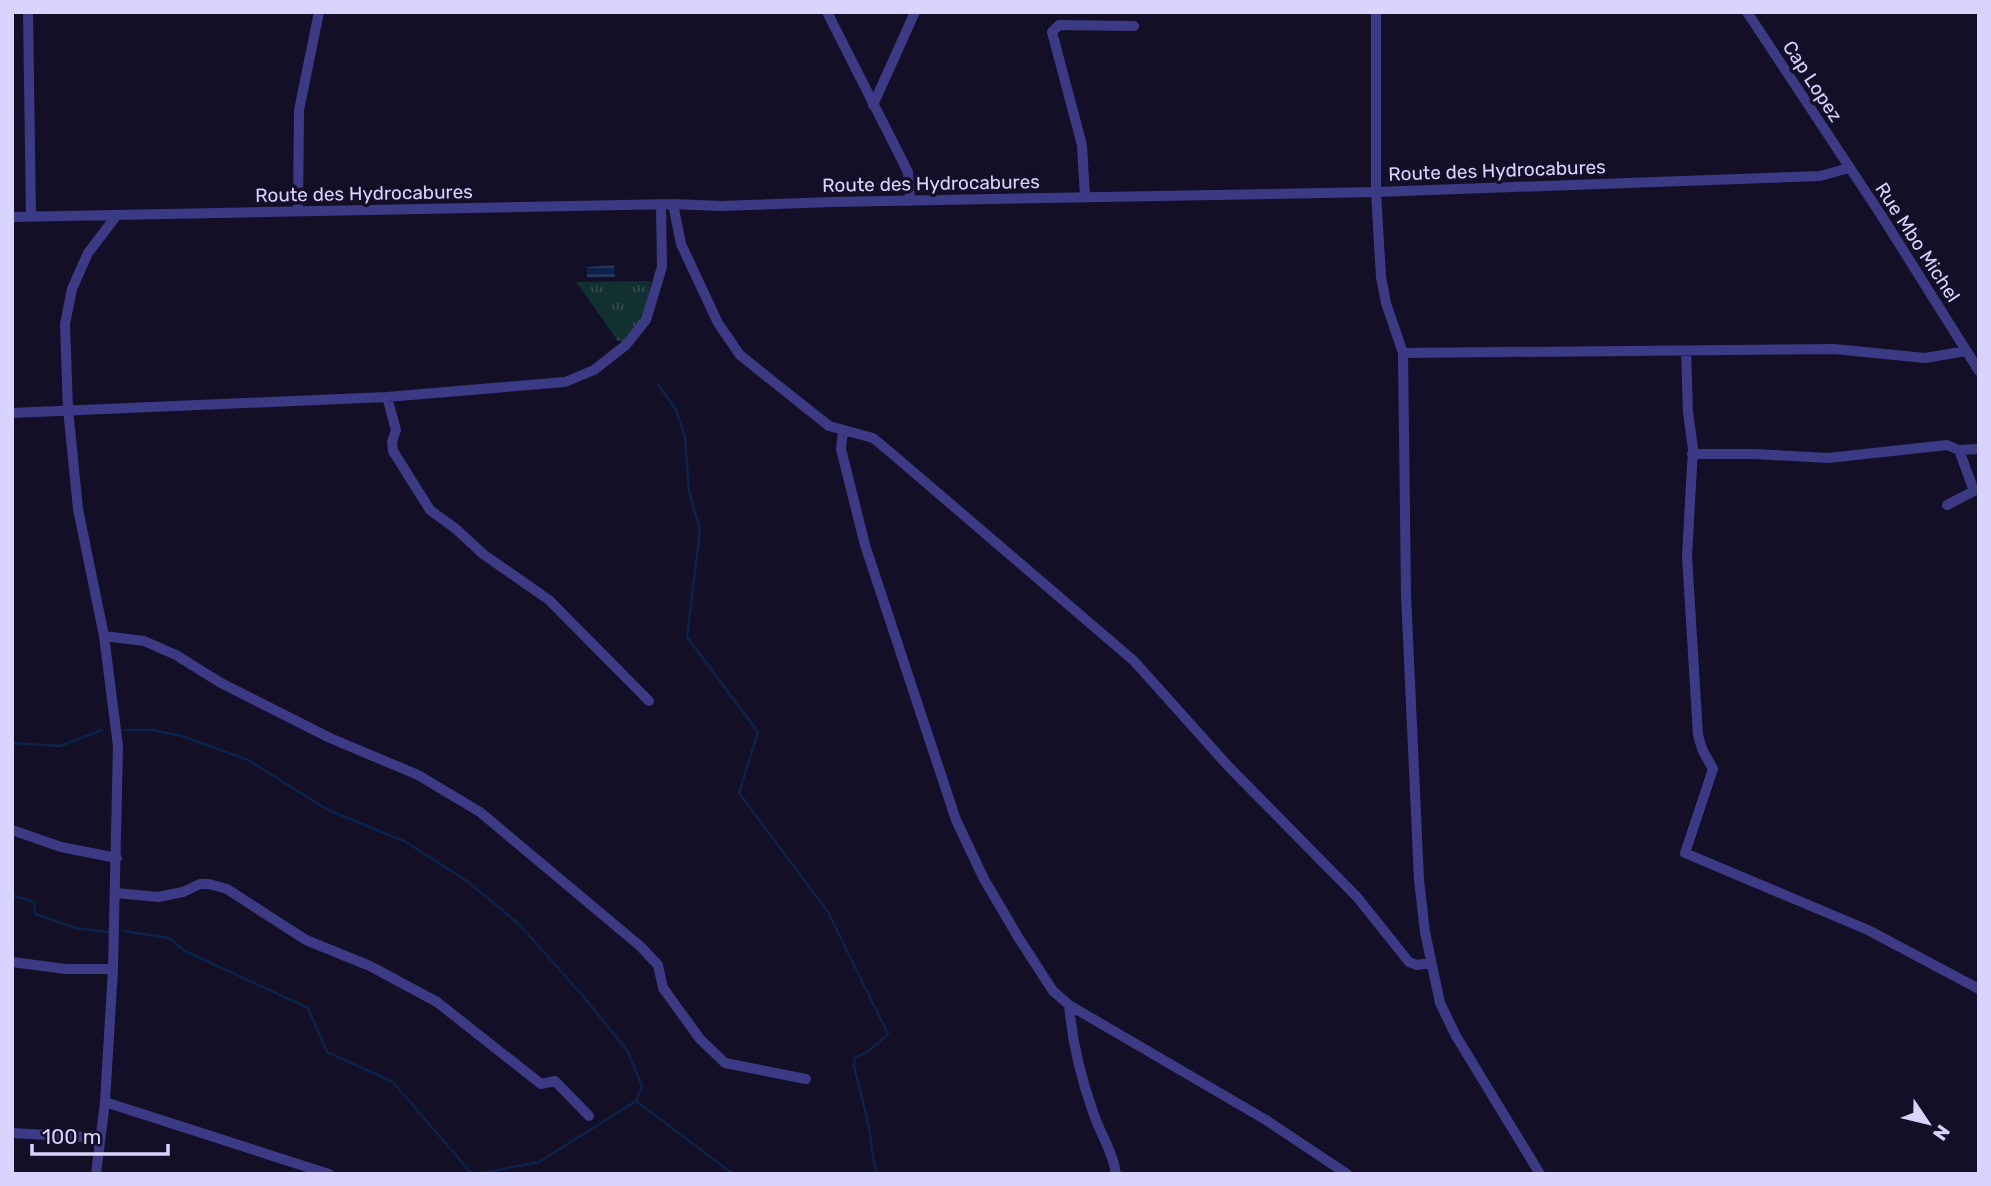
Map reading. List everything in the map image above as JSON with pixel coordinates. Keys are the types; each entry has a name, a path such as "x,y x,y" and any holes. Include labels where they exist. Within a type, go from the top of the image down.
{"street":[{"path":"28,12 31,217"},
{"path":"298,211 299,110 319,12"},
{"path":"827,12 908,172 910,201"},
{"path":"833,24 839,12"},
{"path":"873,105 915,12"},
{"path":"1376,12 1376,192 1381,277 1386,303 1403,354 1406,595 1423,919 1440,1003 1456,1036 1540,1174"},
{"name":"Cap Lopez","path":"1747,12 1849,168"},
{"path":"1085,197 1082,145 1052,32 1059,25 1134,26"},
{"name":"Route des Hydrocabures","path":"12,217 1376,192 1820,176 1849,168"},
{"name":"Rue Mbo Michel","path":"1849,168 1979,371"},
{"path":"667,204 681,244 718,323 740,355 829,426 843,432 873,438 1012,554 1134,661 1229,767 1357,897 1409,962 1417,965 1431,963"},
{"path":"12,413 387,397 565,382 594,370 626,345 646,320 662,267 667,204"},
{"path":"96,1174 105,1102 113,969 118,747 104,636 78,509 68,409 65,324 72,289 88,253 117,215"},
{"path":"1403,354 1834,349 1925,358 1966,351"},
{"path":"1686,351 1692,454 1687,556 1698,735 1713,769 1685,853 1868,930 1979,989"},
{"path":"387,397 396,430 392,442 393,451 430,510 483,554 549,600 649,701"},
{"path":"843,432 841,449 865,545 956,820 984,879 1053,990 1069,1005 1266,1120 1347,1174"},
{"path":"1692,454 1828,458 1947,445 1959,450 1979,449"},
{"path":"1947,505 1977,495 1959,450"},
{"path":"104,636 144,641 176,655 330,738 418,775 480,812 640,946 658,965 663,988 700,1040 725,1063 806,1079"},
{"path":"12,830 61,847 117,858"},
{"path":"116,893 158,897 183,892 200,884 227,889 306,940 370,966 437,1002 541,1084 555,1081 589,1116"},
{"path":"12,962 66,969 113,969"},
{"path":"1069,1005 1071,1030 1090,1101 1114,1158 1116,1174"},
{"path":"105,1102 329,1174"},
{"path":"12,1133 100,1138"}],"green space":[{"path":"651,281 643,318 625,341 618,341 576,282"}],"water":[{"path":"614,265 615,277 587,278 587,267"}],"waterway":[{"path":"658,384 676,410 685,437 689,491 700,530 687,637 758,732 739,793 828,912 888,1034 870,1050 855,1058 854,1066 878,1174"},
{"path":"12,743 60,746 102,730"},
{"path":"125,730 152,730 182,736 248,760 328,810 406,842 467,881 520,925 627,1050 642,1086 636,1101 539,1162 478,1174"},
{"path":"12,895 34,902 35,914 76,928 108,932"},
{"path":"124,931 169,938 185,951 308,1008 327,1052 393,1082 472,1174"},
{"path":"636,1101 733,1174"}]}
